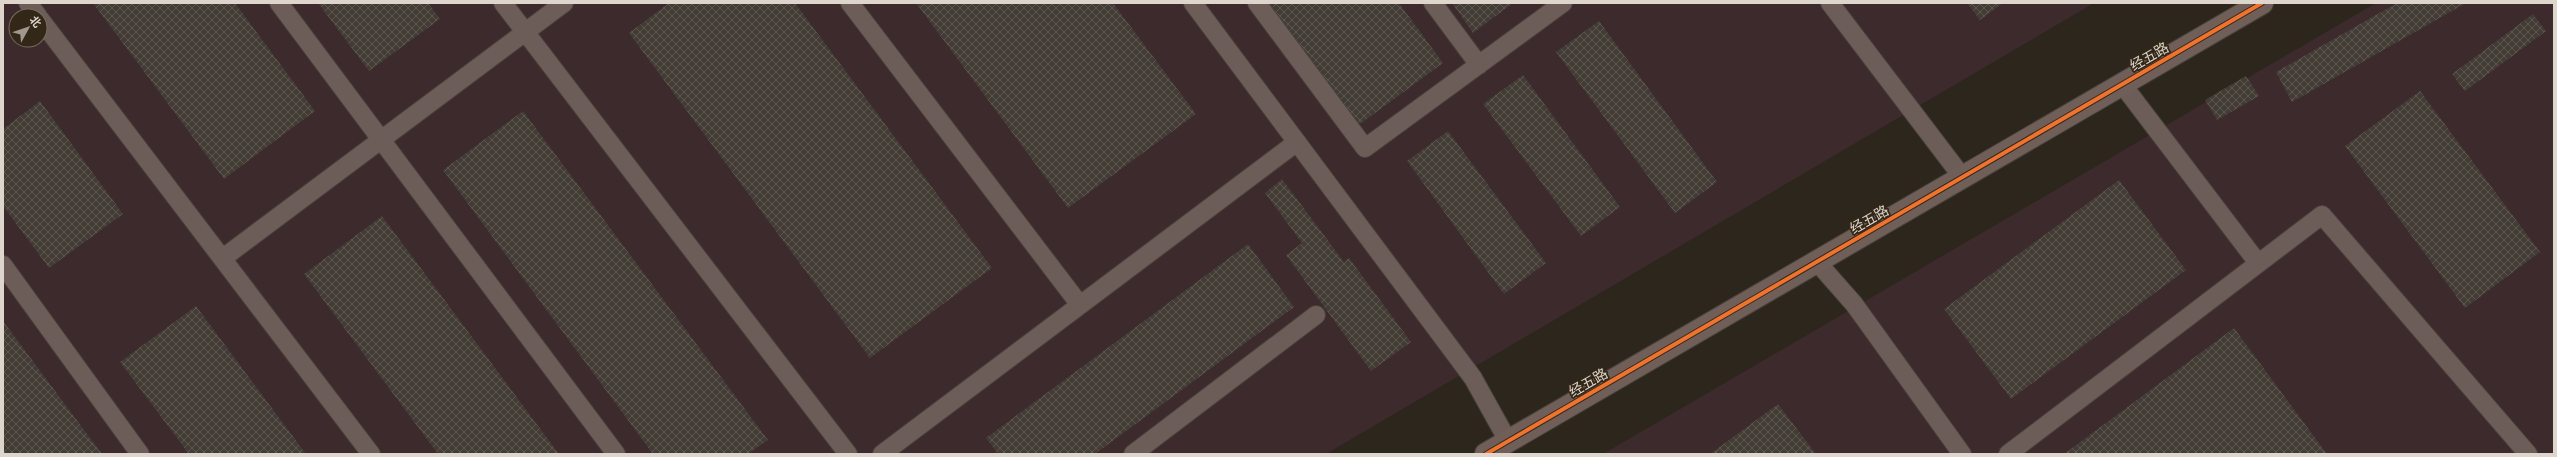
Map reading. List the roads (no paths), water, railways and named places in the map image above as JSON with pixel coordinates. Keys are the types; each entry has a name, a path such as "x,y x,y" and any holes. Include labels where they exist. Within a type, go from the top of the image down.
{"street":[{"name":"经五路","path":"1486,454 2262,3"}],"lane":[{"path":"278,3 616,454"},
{"path":"503,3 848,454"},
{"path":"223,258 564,3"},
{"path":"850,3 1080,305"},
{"path":"1193,3 1473,378 1508,441"},
{"path":"1257,3 1365,148 1563,3"},
{"path":"1433,3 1479,65"},
{"path":"1830,3 1963,178"},
{"path":"48,29 371,454"},
{"path":"2122,84 2258,263"},
{"path":"882,454 1297,142"},
{"path":"2008,454 2322,215 2528,454"},
{"path":"1816,262 1854,304 1962,454"},
{"path":"3,265 140,454"},
{"path":"1133,454 1316,315"}]}
